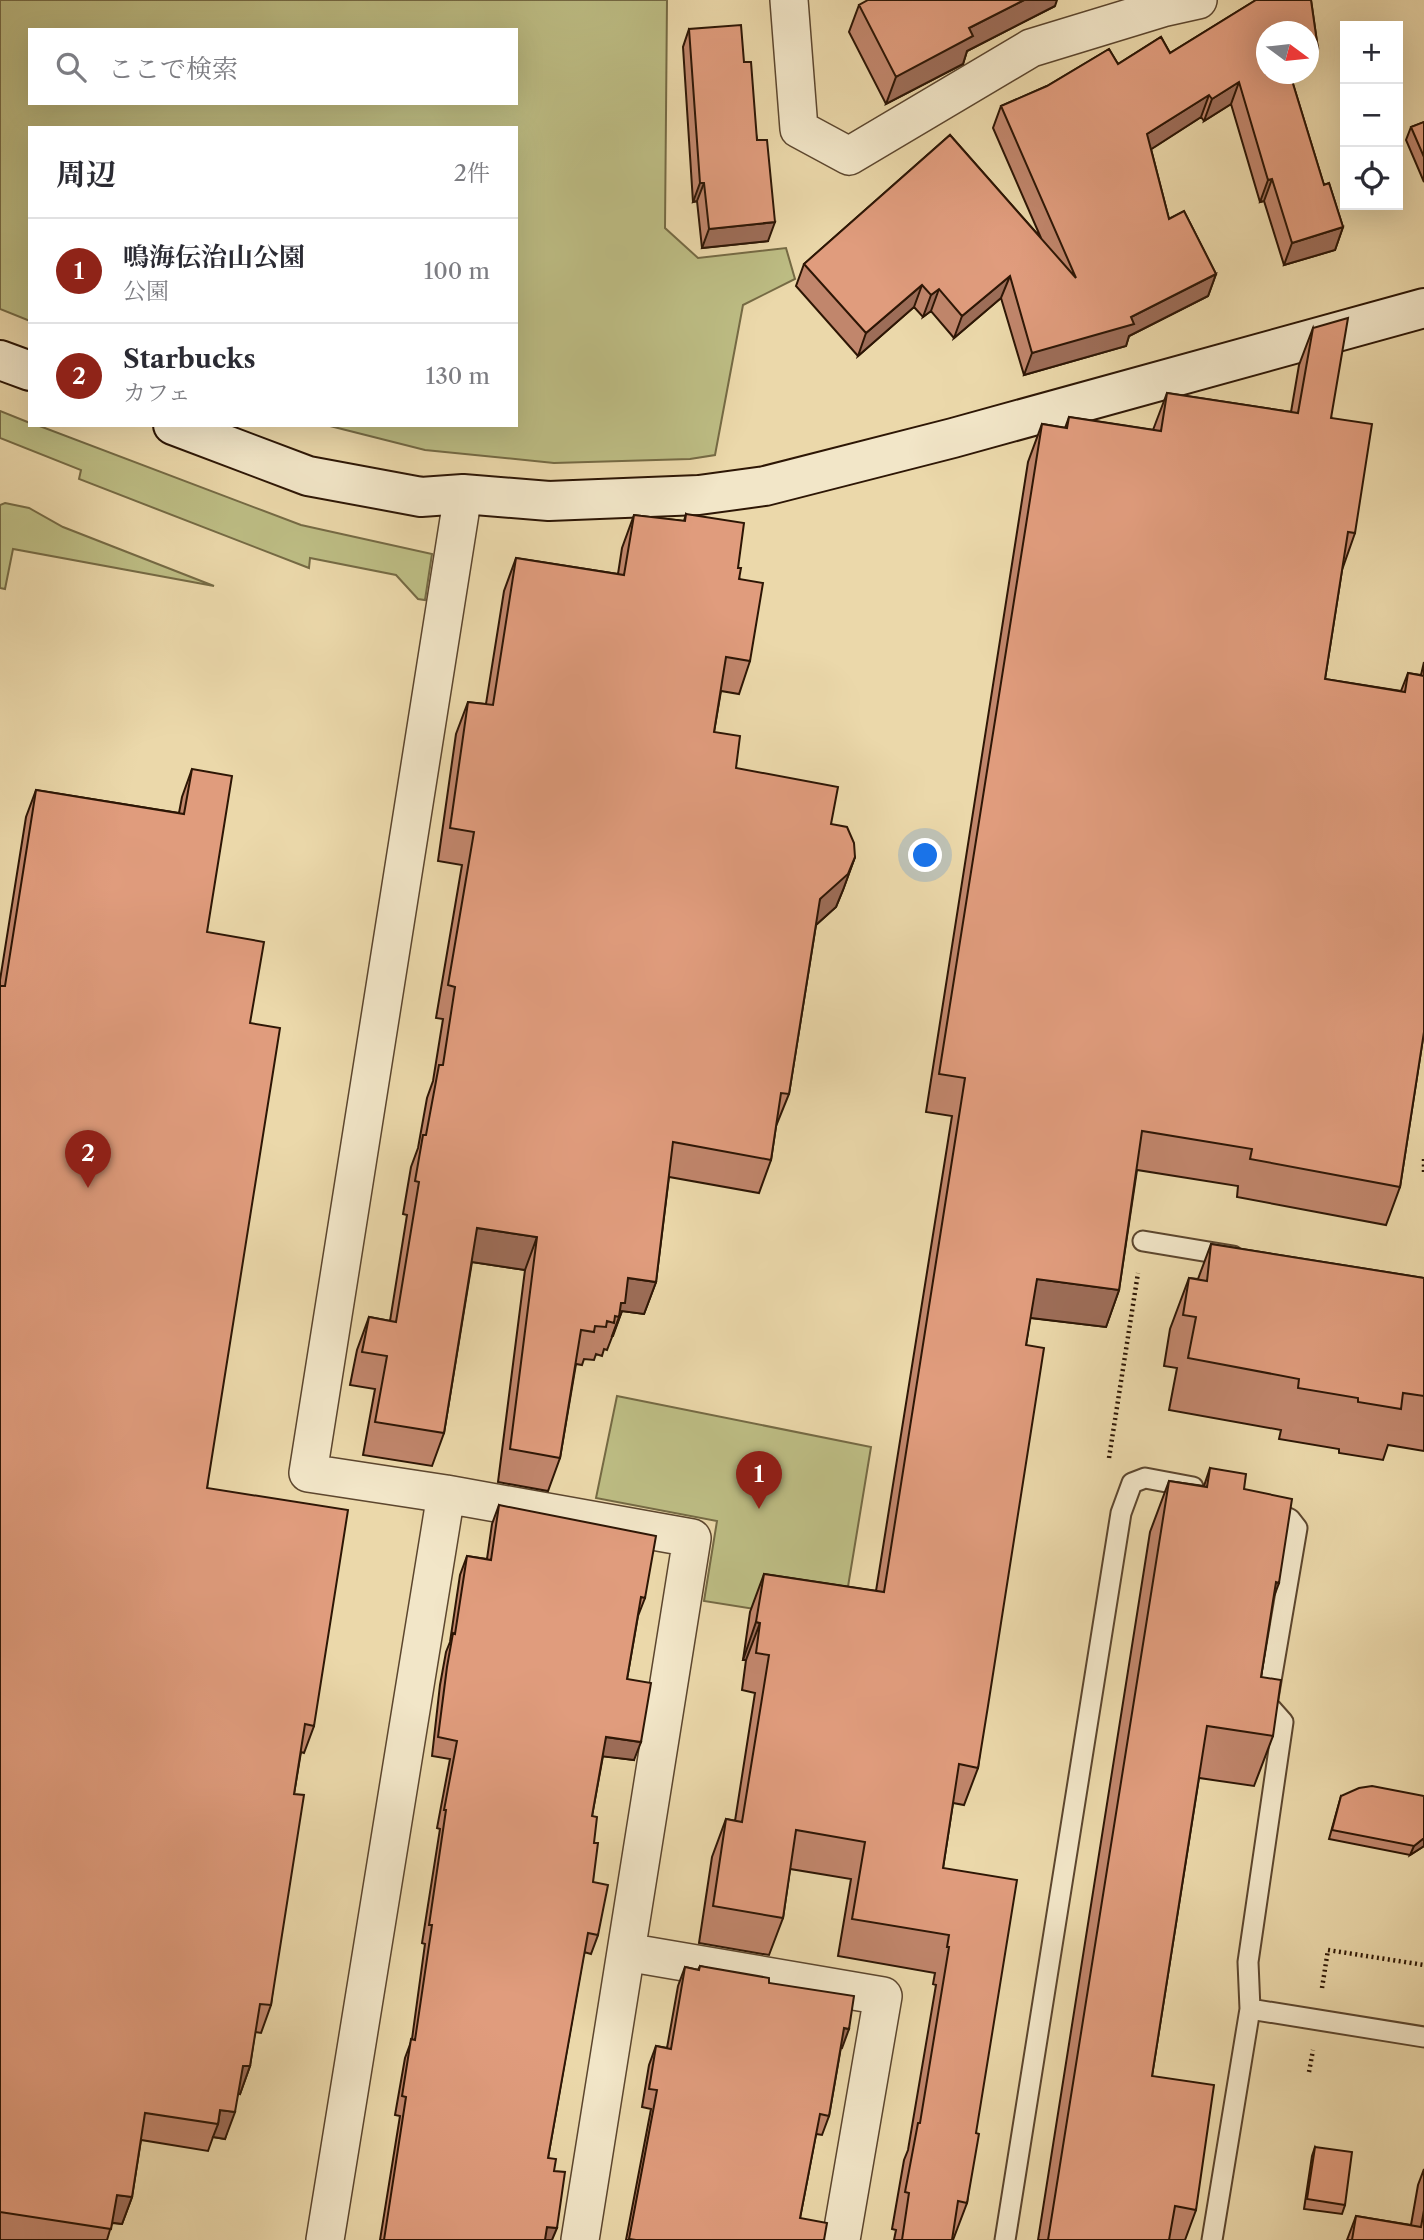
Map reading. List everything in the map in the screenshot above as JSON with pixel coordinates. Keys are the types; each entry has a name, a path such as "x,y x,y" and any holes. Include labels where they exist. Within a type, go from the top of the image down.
{"street":[{"path":"789,0 799,129 849,156 1031,48 1162,8 1198,0"},
{"path":"178,427 309,476 421,497 463,494 549,501 699,495 765,486 953,438 1424,308"},
{"path":"0,360 28,370"},
{"path":"463,494 308,1473 446,1494 692,1538 580,2240"},
{"path":"325,2240 446,1494"},
{"path":"626,1952 883,1996 841,2240"}],"lane":[{"path":"1143,1241 1250,1259"},
{"path":"1005,2240 1121,1513 1132,1483 1145,1478 1212,1491"},
{"path":"1212,2240 1250,2008 1248,1962 1283,1722 1267,1704 1297,1528 1290,1519 1249,1498"},
{"path":"1250,2008 1424,2037"}],"path":[{"path":"1424,1159 1424,1174"},
{"path":"1108,1465 1143,1241"},
{"path":"1320,2000 1328,1950 1424,1965"}],"green space":[{"path":"0,0 667,0 665,228 698,258 786,248 795,279 743,305 715,455 690,459 554,463 425,450 334,427 518,427 518,126 28,126 28,320 0,309"},
{"path":"0,411 28,422 28,427 42,427 301,525 432,554 425,600 418,599 396,575 310,558 309,568 79,479 81,470 0,438"},
{"path":"5,503 29,508 63,527 214,586 13,549 5,589 0,588 0,505"},
{"path":"617,1396 871,1447 842,1623 704,1601 717,1521 596,1498"}],"building":[{"path":"868,0 1024,0 969,28 973,36 896,77 859,5"},
{"path":"1256,0 1311,0 1314,21 1256,21 1256,84 1293,84 1324,185 1329,183 1343,227 1292,243 1272,179 1268,180 1239,82 1212,99 1209,95 1147,134 1169,219 1184,211 1216,274 1131,317 1134,324 1032,353 1010,276 962,316 939,289 931,295 922,285 866,333 804,264 950,135 1076,278 1001,106 1047,86 1109,49 1118,64 1161,37 1170,53"},
{"path":"741,25 744,62 751,62 757,140 767,140 775,222 709,229 704,183 700,183 689,29"},
{"path":"1424,122 1424,157 1411,127"},
{"path":"1348,318 1331,418 1372,424 1355,533 1348,532 1325,679 1405,692 1408,673 1424,676 1424,1032 1400,1187 1250,1159 1252,1149 1142,1131 1119,1290 1037,1279 1026,1345 1044,1348 988,1706 978,1768 959,1764 943,1868 1017,1880 967,2203 958,2201 952,2240 902,2240 909,2193 905,2192 920,2123 949,1935 852,1919 865,1842 796,1830 783,1918 713,1906 726,1819 742,1822 769,1655 756,1653 760,1623 756,1622 764,1574 884,1592 965,1078 939,1074 1042,424 1067,428 1069,417 1161,431 1167,393 1298,413 1313,328"},
{"path":"686,514 744,523 739,579 763,583 750,661 726,657 714,732 740,736 736,768 838,787 831,824 847,827 854,843 855,857 848,874 820,899 789,1094 781,1093 771,1160 673,1142 656,1282 628,1278 625,1303 621,1303 619,1317 615,1316 614,1323 607,1321 606,1327 595,1326 594,1332 581,1330 560,1458 510,1449 537,1237 477,1228 444,1433 375,1422 387,1356 362,1352 369,1317 396,1322 419,1182 415,1181 423,1135 426,1135 439,1065 443,1065 455,987 448,985 474,832 450,828 468,702 493,705 516,558 624,575 634,515 685,521"},
{"path":"192,769 232,776 207,932 264,942 250,1023 280,1028 207,1488 348,1510 314,1726 305,1724 294,1794 304,1795 271,2005 260,2004 250,2066 243,2066 235,2112 220,2110 218,2124 145,2113 132,2197 117,2195 111,2229 0,2212 0,986 5,986 36,790 184,814"},
{"path":"1211,1244 1424,1278 1424,1396 1403,1393 1401,1409 1358,1402 1358,1398 1298,1388 1299,1379 1188,1358 1196,1317 1183,1315 1189,1278 1207,1281"},
{"path":"1210,1468 1246,1474 1244,1489 1292,1499 1261,1677 1281,1680 1273,1736 1207,1726 1152,2076 1214,2085 1196,2210 1175,2206 1169,2240 1048,2240 1169,1481 1207,1487"},
{"path":"499,1505 656,1536 645,1598 641,1597 627,1679 651,1683 641,1742 606,1737 592,1816 597,1817 594,1843 598,1843 593,1882 608,1885 598,1935 588,1933 548,2158 556,2159 554,2171 565,2172 557,2228 547,2227 545,2240 384,2240 406,2097 402,2096 411,2039 415,2040 432,1925 429,1925 444,1810 457,1741 438,1737 447,1667 467,1556 491,1560"},
{"path":"1372,1786 1424,1796 1424,1838 1414,1846 1332,1830 1341,1796"},
{"path":"700,1966 769,1978 769,1983 854,1996 849,2029 844,2028 829,2116 820,2114 800,2218 827,2223 824,2240 629,2239 657,2090 649,2089 656,2046 671,2049 685,1967 699,1970"},
{"path":"1315,2147 1352,2152 1345,2205 1307,2199"},
{"path":"1424,2210 1424,2240 1352,2240 1356,2216 1421,2227"}],"place":[{"name":"Starbucks","path":"88,1188"},
{"name":"鳴海伝治山公園","path":"759,1509"}]}
